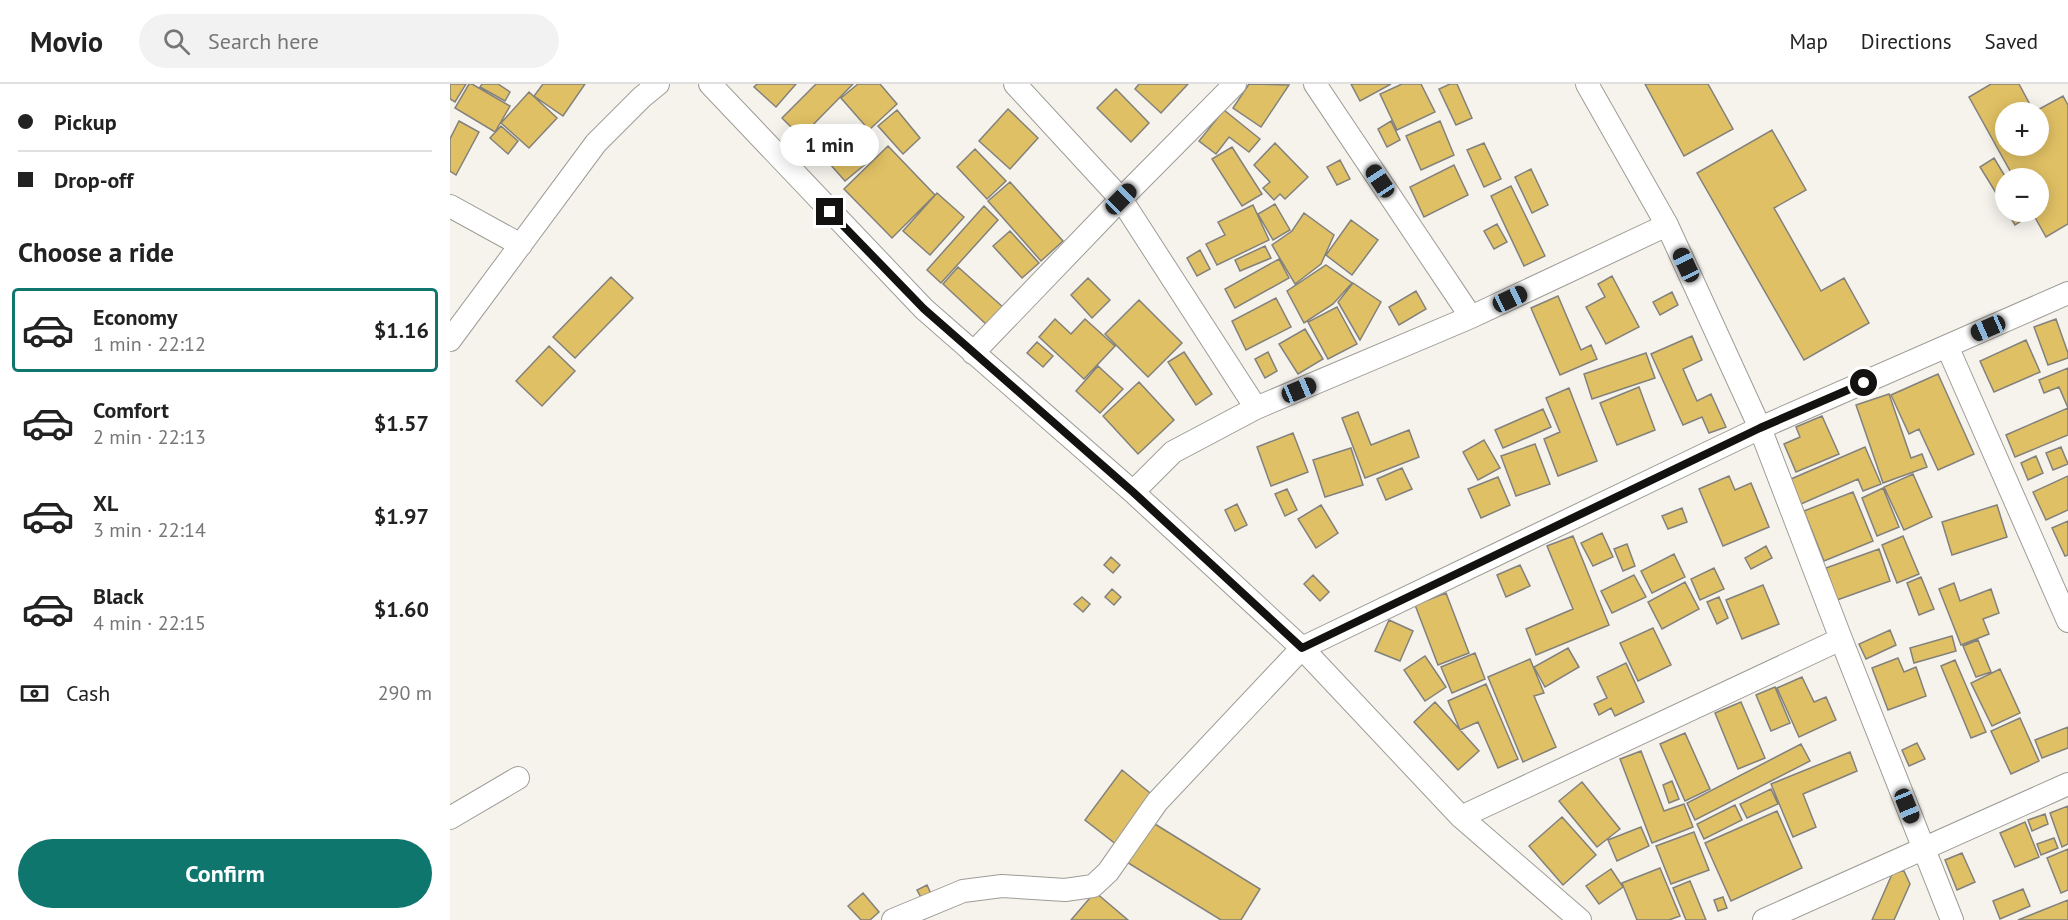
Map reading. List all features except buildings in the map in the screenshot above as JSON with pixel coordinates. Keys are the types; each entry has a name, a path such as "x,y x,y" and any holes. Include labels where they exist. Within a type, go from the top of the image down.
{"street":[{"path":"450,340 596,143 658,84"},
{"path":"710,84 924,309 1133,492 1302,648 1461,817 1580,920"},
{"path":"1015,84 1121,199 1256,408"},
{"path":"973,352 1235,84"},
{"path":"1315,84 1471,317"},
{"path":"1587,84 1667,225 1760,428 1952,920"},
{"path":"450,206 520,245"},
{"path":"1133,492 1173,452 1256,408 1471,317 1667,225"},
{"path":"893,920 963,891 1002,886 1065,890 1093,886 1108,872 1157,802 1302,648 1760,428 2068,293"},
{"path":"1947,346 2068,621"},
{"path":"1461,817 1841,639"},
{"path":"450,818 518,778"},
{"path":"1764,920 2068,784"}],"route":[{"path":"830,212 924,309 1133,492 1302,648 1760,428 1864,383"}]}
